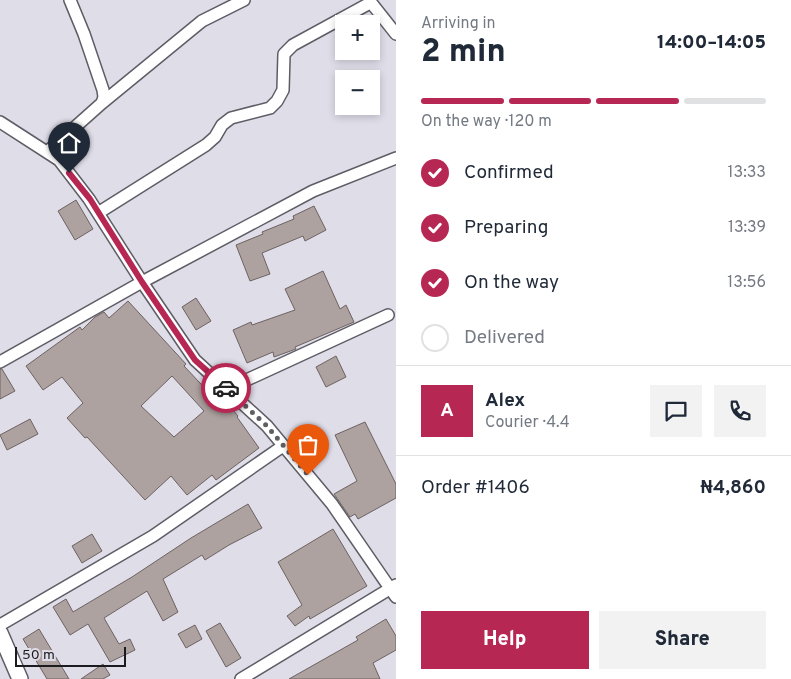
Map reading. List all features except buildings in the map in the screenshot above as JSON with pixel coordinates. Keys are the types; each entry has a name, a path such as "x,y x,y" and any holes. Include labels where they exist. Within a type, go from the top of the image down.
{"street":[{"path":"70,0 103,90 104,97 102,103"},
{"path":"47,152 102,103 202,22 244,0"},
{"path":"98,213 206,145 215,138 222,125 230,118 270,108 277,101 283,90 284,54 293,45 370,1 396,34"},
{"path":"0,122 59,160 98,213 195,360 267,426 332,504 394,590 241,679"},
{"path":"0,362 142,282 313,191 396,158"},
{"path":"227,389 388,315"},
{"path":"0,625 153,536 283,446"},
{"path":"0,633 20,679"}],"way so far":[{"path":"226,388 267,426 308,475"}],"route":[{"path":"69,173 90,199 142,282 195,360 226,388"}]}
